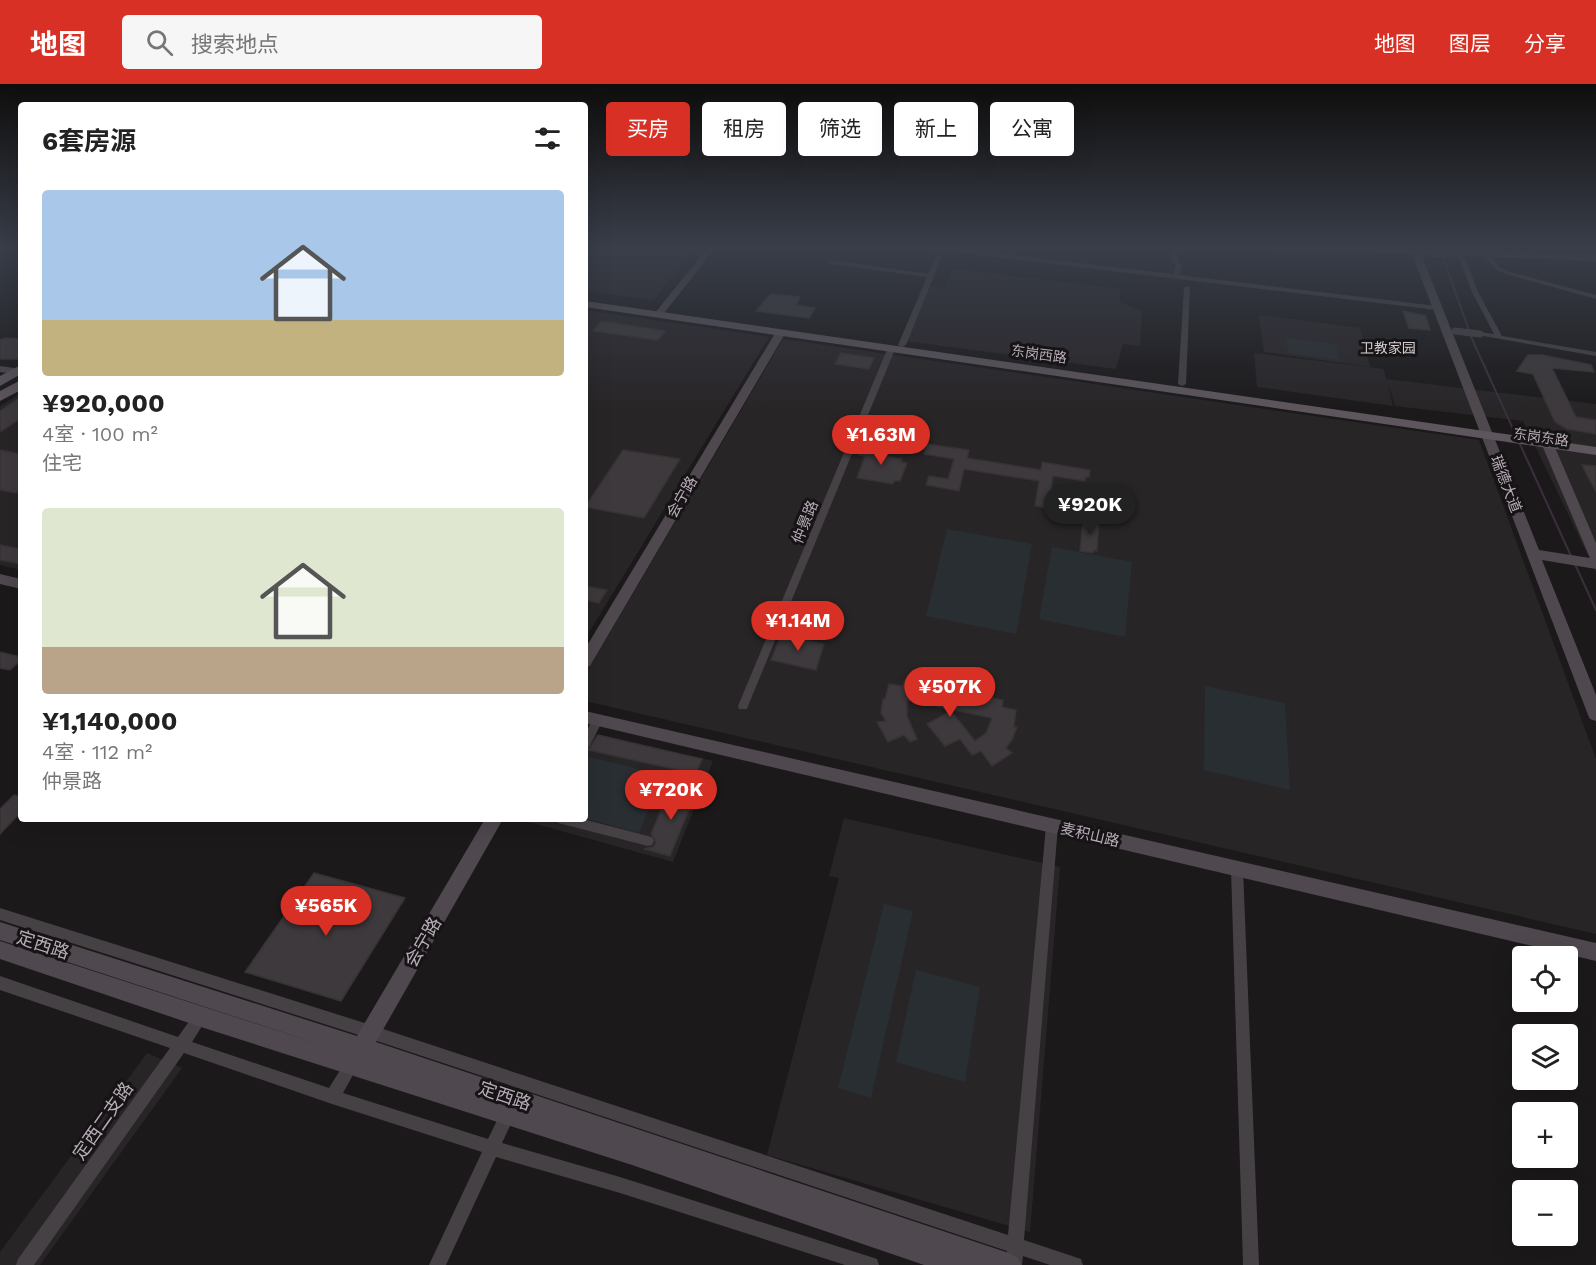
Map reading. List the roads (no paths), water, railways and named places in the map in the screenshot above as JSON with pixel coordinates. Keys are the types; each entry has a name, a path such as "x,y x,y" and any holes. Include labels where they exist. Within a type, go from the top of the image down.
{"main road":[{"name":"东岗西路","path":"597,301 781,332 1182,384 1494,434"},
{"name":"东岗西路","path":"588,304 660,312 1494,434"},
{"path":"0,382 18,375"},
{"path":"0,398 18,376"},
{"name":"东岗东路","path":"1494,434 1596,451"},
{"name":"东岗东路","path":"1540,441 1596,445"}],"street":[{"path":"660,312 669,301"},
{"name":"仲景路","path":"743,706 897,346 919,301"},
{"path":"1182,384 1186,301"},
{"path":"1381,301 1437,308"},
{"name":"瑞德大道","path":"1435,301 1450,330 1494,434 1533,554 1596,715"},
{"path":"1480,301 1499,337"},
{"path":"1450,330 1596,354"},
{"name":"会宁路","path":"588,657 781,332"},
{"path":"0,369 18,374"},
{"path":"1533,554 1593,561 1540,441"},
{"path":"0,579 18,583"},
{"name":"麦积山路","path":"591,719 1596,952"},
{"name":"会宁路","path":"362,1048 492,822"},
{"path":"573,822 648,842"},
{"path":"1052,826 1013,1258 1075,1265"},
{"path":"1236,869 1251,1265"},
{"path":"0,914 362,1048 332,1097"},
{"name":"定西路","path":"0,931 207,1008"},
{"name":"定西路","path":"0,950 207,1008 362,1048 1013,1258"},
{"path":"0,983 332,1097 871,1265"},
{"name":"定西二支路","path":"24,1265 207,1008"},
{"name":"定西路","path":"362,1048 507,1115 632,1154 959,1265"},
{"path":"437,1265 507,1115"}],"waterway":[{"path":"1459,301 1472,339 1571,556"},
{"path":"1574,562 1596,610"}],"district":[{"name":"卫教家园","path":"1388,348"}]}
